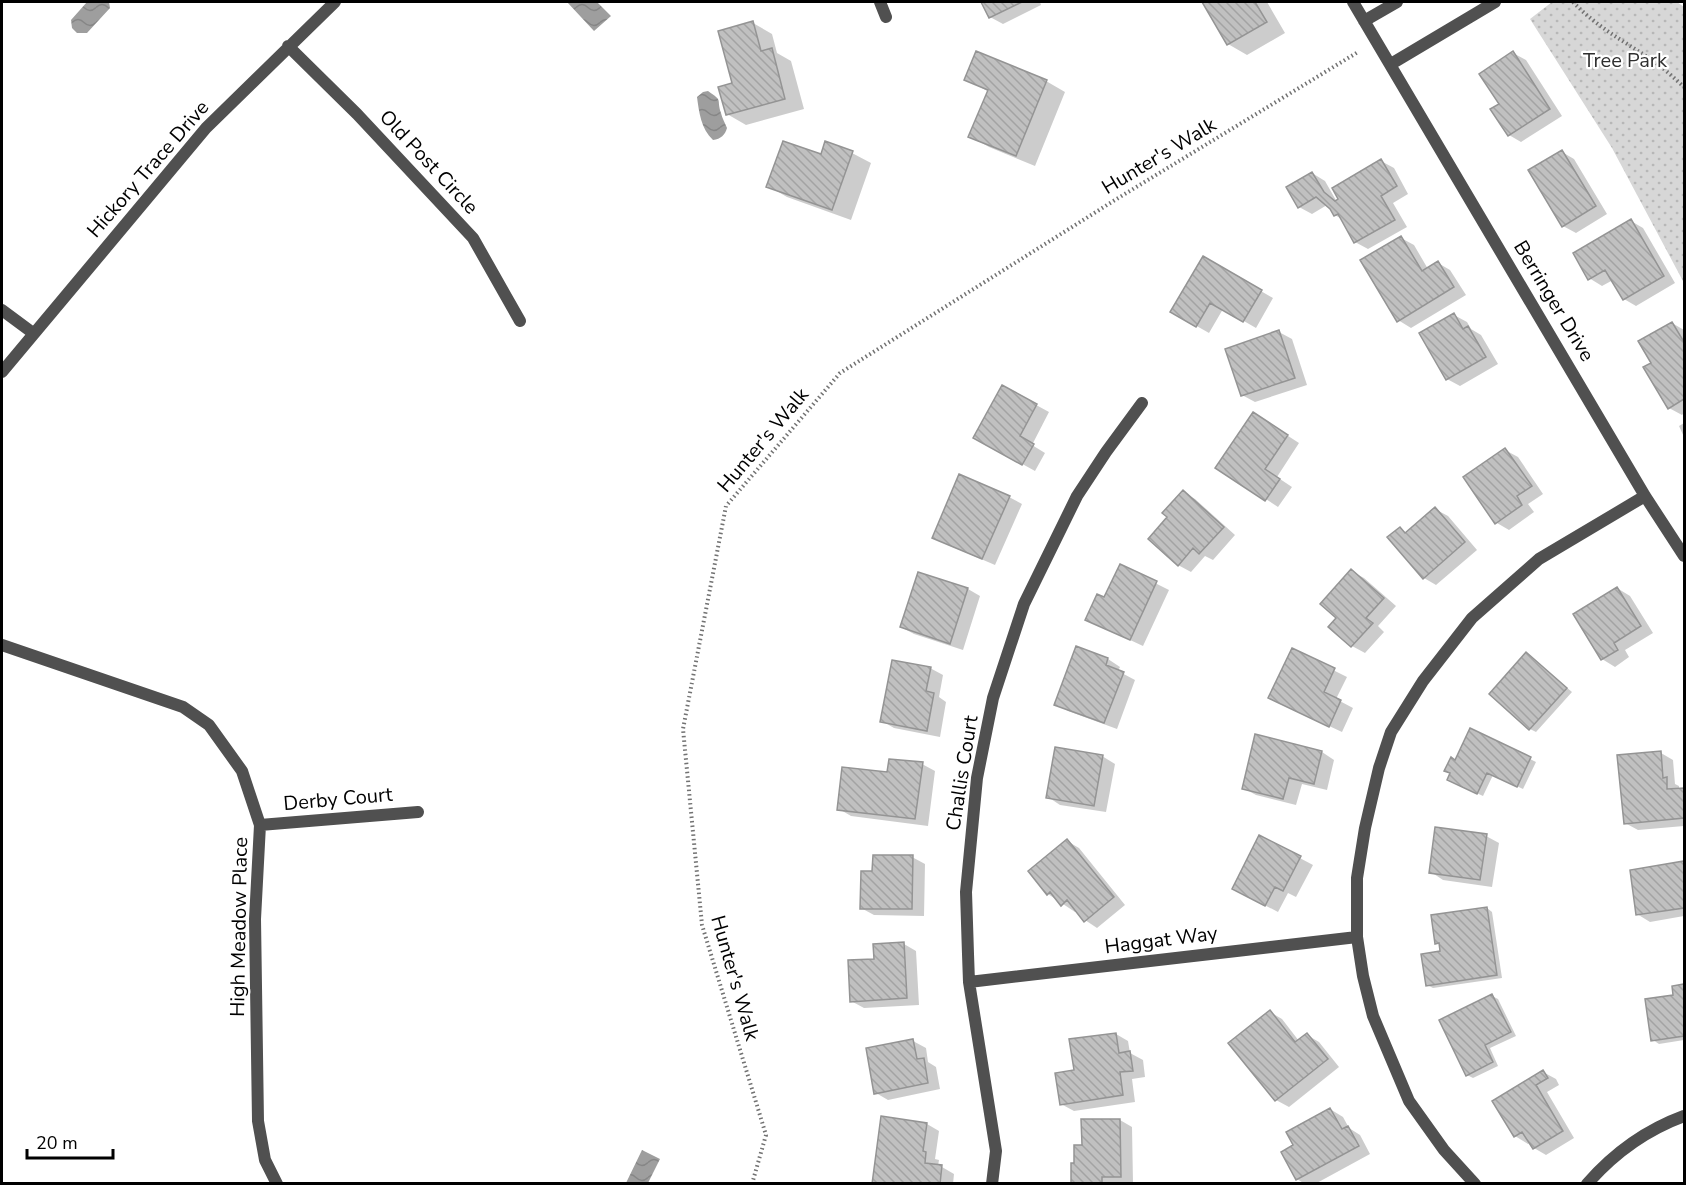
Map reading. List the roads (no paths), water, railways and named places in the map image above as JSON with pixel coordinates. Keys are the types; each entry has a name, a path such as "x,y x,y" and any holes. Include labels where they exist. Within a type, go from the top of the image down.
{"street":[{"name":"Hickory Trace Drive","path":"2,372 206,128 335,2"},
{"path":"880,2 886,17"},
{"path":"1353,2 1391,64 1495,2"},
{"path":"1365,21 1397,2"},
{"name":"Old Post Circle","path":"288,46 357,114 473,238 519,321"},
{"name":"Berringer Drive","path":"1391,64 1645,496 1684,556"},
{"path":"2,310 33,333"},
{"name":"Challis Court","path":"992,1184 996,1151 969,982 966,892 977,778 993,698 1024,604 1077,496 1142,403"},
{"path":"1475,1184 1444,1150 1409,1101 1373,1016 1363,976 1357,937 1358,878 1365,828 1379,768 1391,732 1423,681 1472,618 1539,559 1645,496"},
{"name":"High Meadow Place","path":"2,645 183,707 209,725 242,771 260,825 255,918 258,1121 265,1160 277,1184"},
{"name":"Derby Court","path":"260,825 418,812"},
{"name":"Haggat Way","path":"969,982 1357,937"},
{"path":"1587,1184 1597,1172 1639,1137 1684,1116"}],"water":[{"path":"87,2 109,2 110,8 87,33 77,33 72,28 71,20"},
{"path":"567,2 597,2 611,16 594,31"},
{"path":"708,91 718,99 721,115 727,128 722,136 713,140 703,126 697,97"},
{"path":"642,1150 660,1159 648,1183 626,1183"}],"park label":[{"name":"Tree Park","path":"1625,60"}]}
